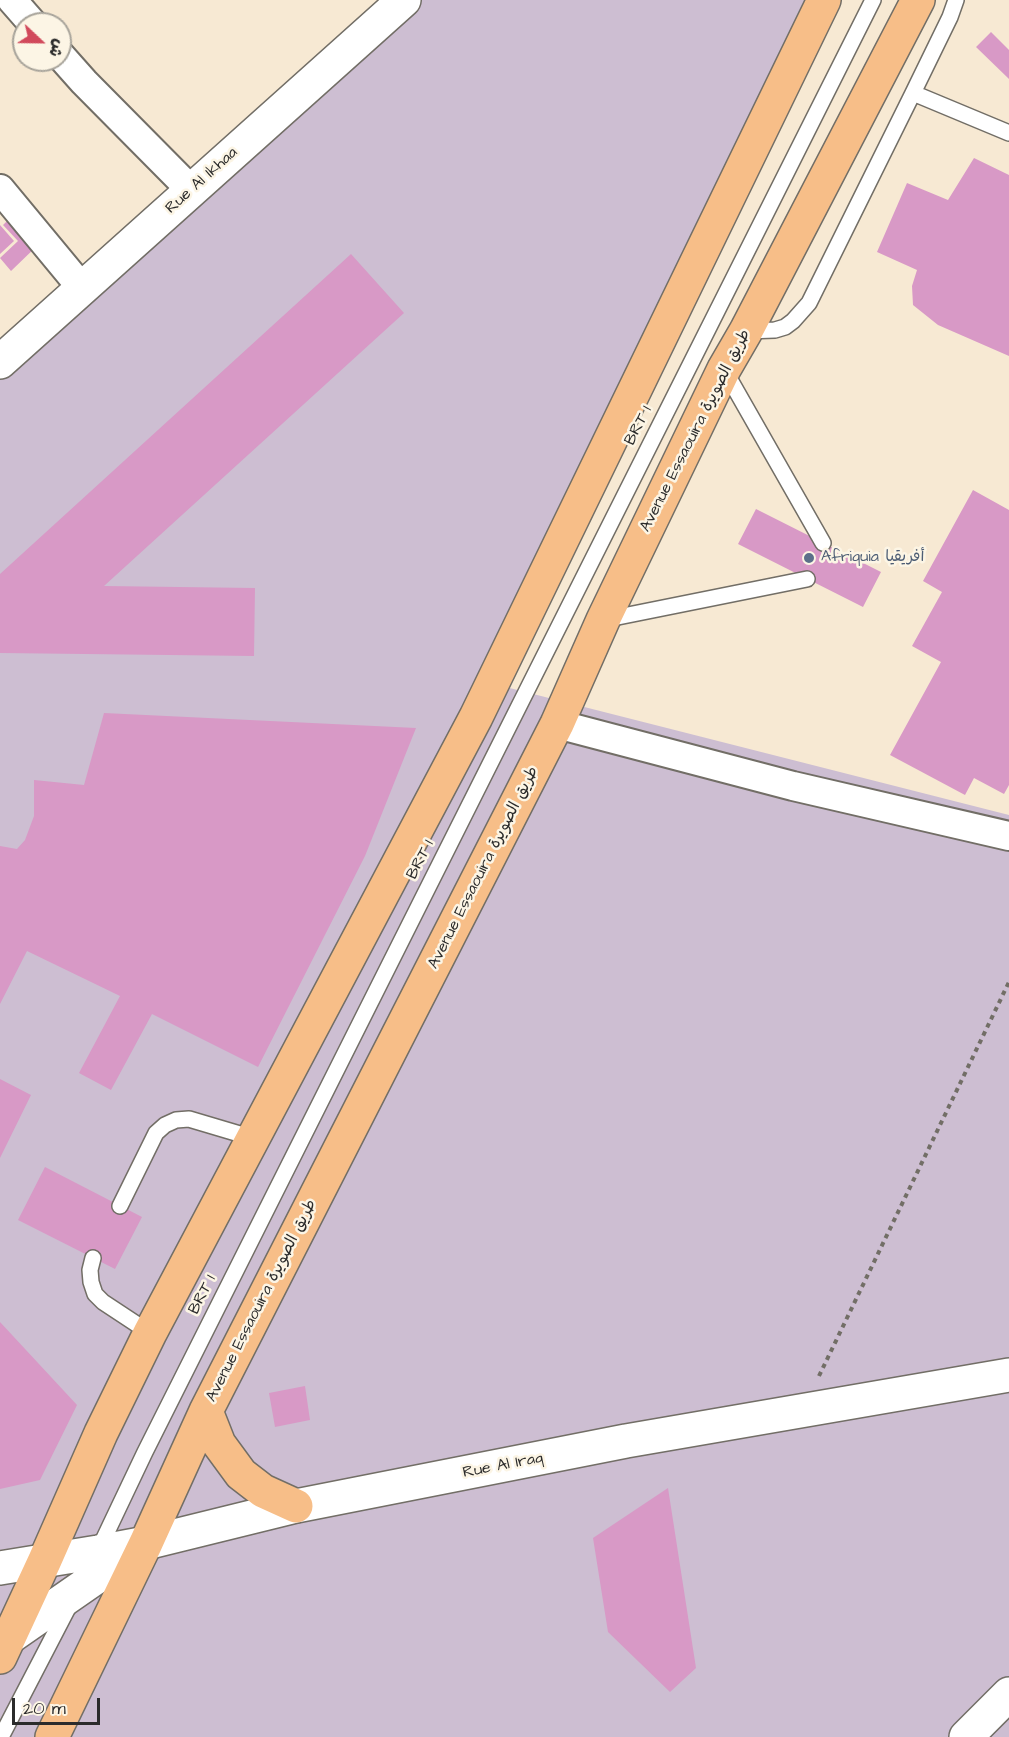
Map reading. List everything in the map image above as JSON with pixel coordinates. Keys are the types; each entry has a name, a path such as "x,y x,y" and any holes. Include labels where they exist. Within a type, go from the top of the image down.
{"main road":[{"path":"3,1646 45,1560 101,1433 150,1333 476,717 824,0"},
{"name":"Avenue Essaouira طريق الصويرة","path":"51,1737 146,1543 206,1411 557,724 603,620 724,369 918,0"},
{"path":"206,1411 219,1444 241,1474 263,1491 296,1506"}],"street":[{"path":"12,0 22,12"},
{"name":"Rue Al Ikhaa","path":"0,362 404,0"},
{"path":"72,68 192,190"},
{"path":"0,189 82,288"},
{"path":"557,724 793,786 1009,836"},
{"name":"Rue Al Iraq","path":"0,1568 146,1543 296,1506 626,1442 1009,1375"},
{"path":"3,1646 146,1543"},
{"path":"966,1737 1009,1694"}],"lane":[{"name":"BRT 1","path":"1,1737 98,1552 145,1452 873,0"},
{"path":"746,331 775,330 785,327 809,303 950,17 956,0"},
{"path":"913,93 1009,133"},
{"path":"724,369 823,543"},
{"path":"603,620 807,579"},
{"path":"120,1206 156,1133 165,1125 176,1120 189,1119 253,1138"},
{"path":"93,1258 90,1270 95,1294 103,1302 150,1333"}],"path":[{"path":"802,1411 1009,982"}],"shaded area":[{"path":"389,0 826,0 486,682 1009,815 1009,1737 0,1737 0,363"}],"building":[{"path":"991,32 1009,50 1009,79 976,47"},
{"path":"974,158 1009,175 1009,356 938,325 913,305 912,286 917,270 877,252 907,183 948,200"},
{"path":"13,215 39,244 11,271 0,258 18,241 3,225"},
{"path":"0,225 14,241 0,254"},
{"path":"351,254 404,313 104,586 255,588 254,656 0,653 0,574"},
{"path":"973,490 1009,510 1009,785 1004,794 974,778 965,795 890,755 941,662 912,646 942,592 923,581"},
{"name":"Afriquia أفريقيا","path":"756,509 881,572 863,607 738,544"},
{"path":"104,713 416,728 365,856 258,1067 152,1014 111,1090 79,1073 120,996 27,951 0,1004 0,846 17,849 25,840 34,816 34,780 84,785"},
{"path":"0,1079 31,1095 0,1158"},
{"path":"45,1167 142,1217 115,1269 18,1220"},
{"path":"0,1322 77,1405 40,1480 0,1489"},
{"path":"305,1386 310,1420 275,1427 269,1393"},
{"path":"668,1488 696,1668 670,1692 608,1632 593,1538"}],"place":[{"name":"Afriquia أفريقيا","path":"809,558"}]}
